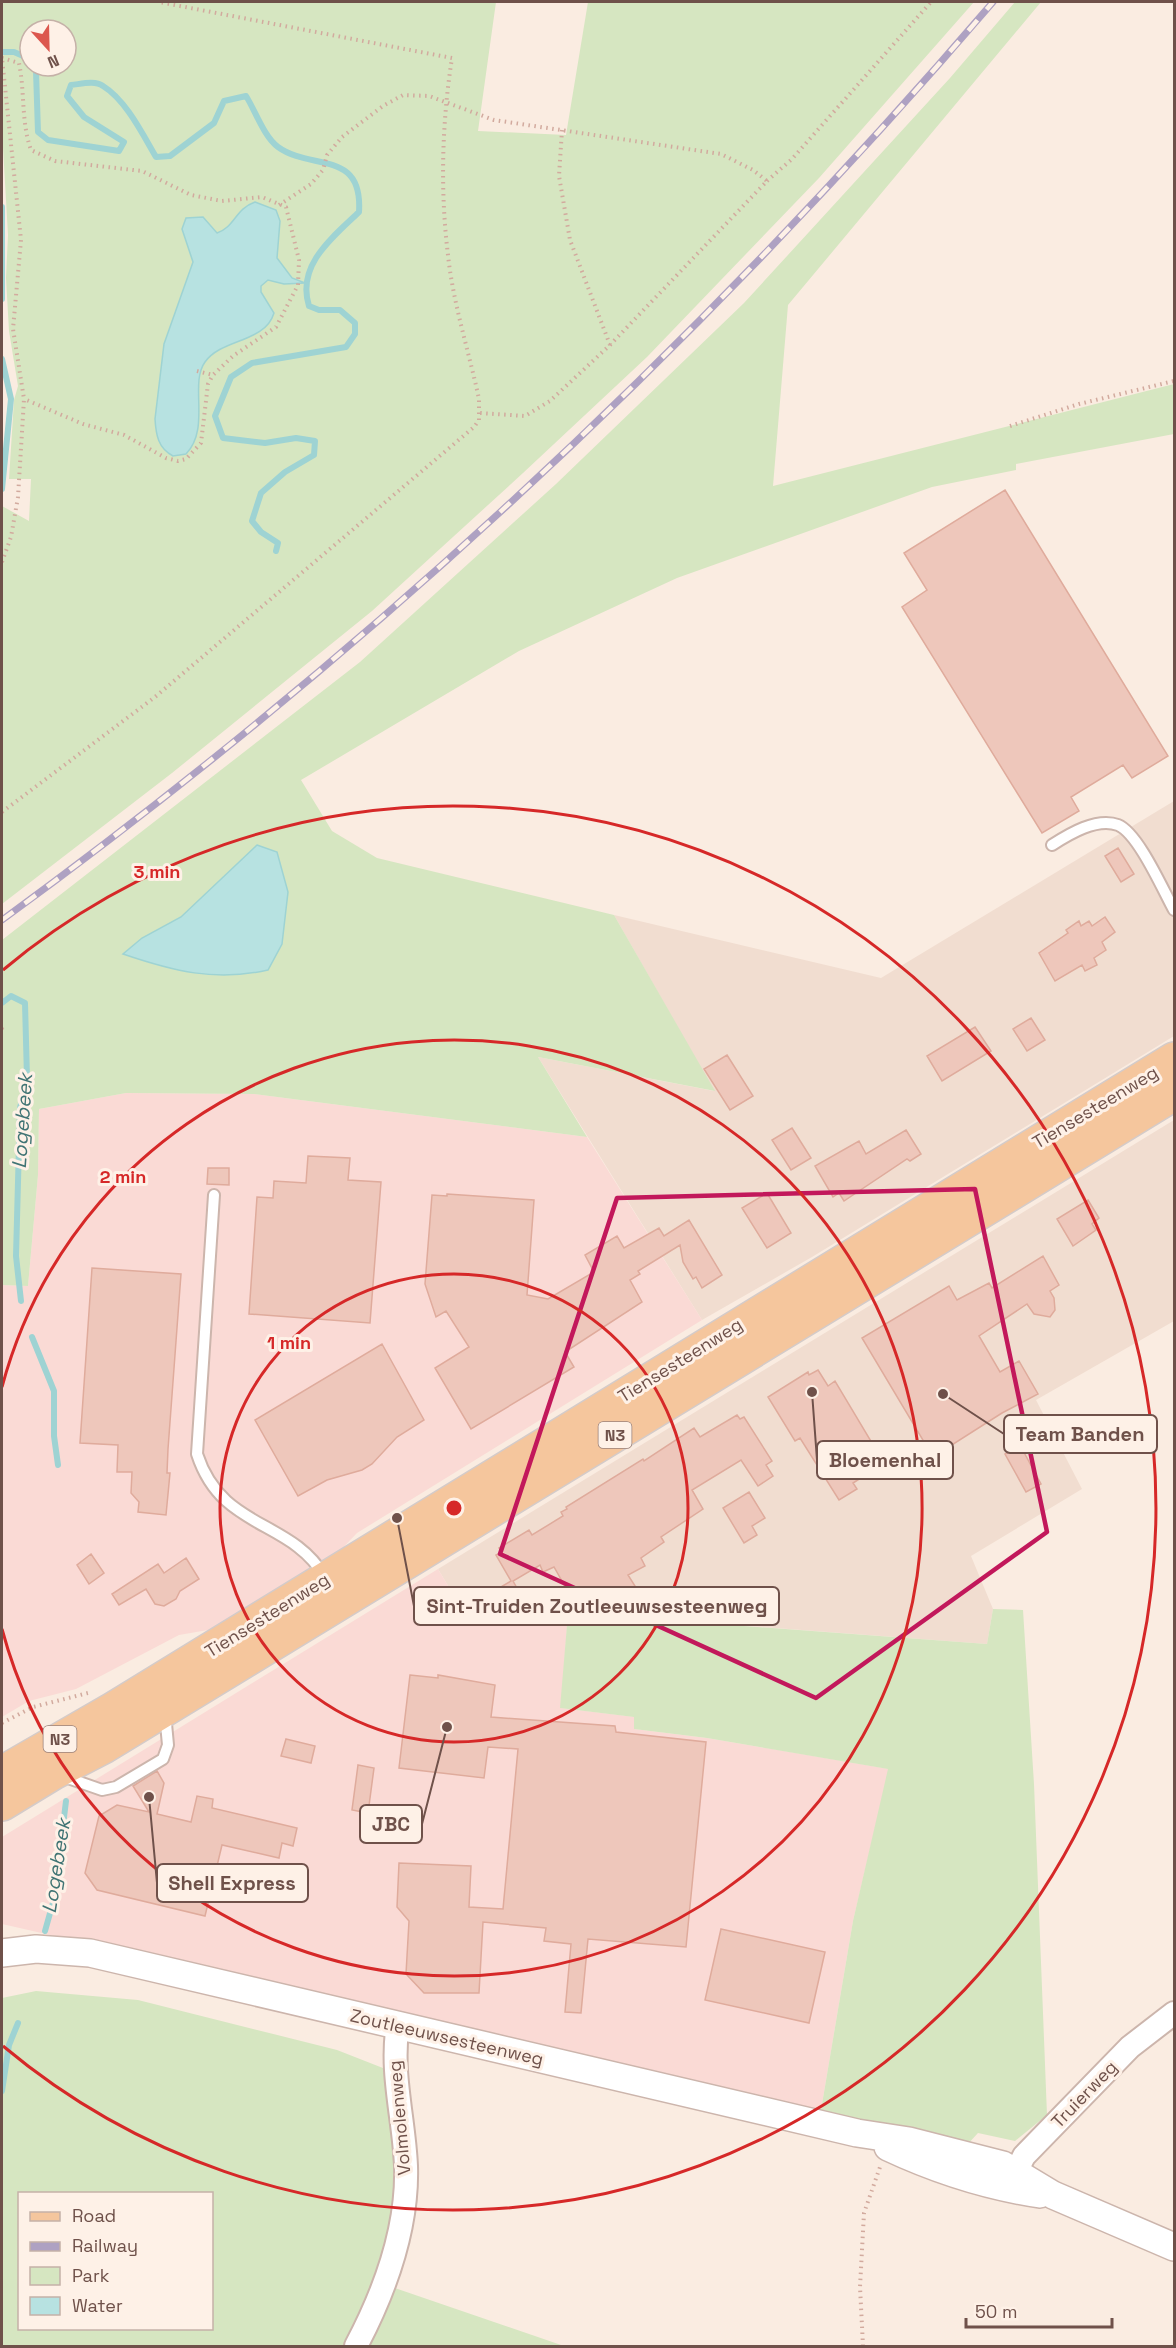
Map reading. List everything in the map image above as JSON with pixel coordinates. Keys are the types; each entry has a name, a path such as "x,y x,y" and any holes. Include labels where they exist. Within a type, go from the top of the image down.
{"main road":[{"name":"Tiensesteenweg","path":"406,1551 1174,1059"},
{"name":"Tiensesteenweg","path":"7,1768 406,1551 1174,1094"},
{"name":"Tiensesteenweg","path":"2,1804 165,1710 333,1590"}],"street":[{"name":"Zoutleeuwsesteenweg","path":"2,1938 36,1949"},
{"name":"Zoutleeuwsesteenweg","path":"2,1953 36,1949 90,1953 857,2133 909,2141 982,2158 1012,2180"},
{"name":"Truierweg","path":"1012,2180 1024,2156 1130,2047 1174,2013"},
{"name":"Volmolenweg","path":"356,2346 385,2280 404,2199 404,2142 394,2066 398,2025"},
{"name":"Zoutleeuwsesteenweg","path":"857,2133 926,2165 1012,2180 1053,2195 1174,2247"}],"lane":[{"path":"1052,845 1071,834 1100,823 1117,825 1131,835 1174,910"},
{"path":"214,1195 197,1454 202,1471 214,1490 228,1505 308,1553 333,1590"}],"path":[{"path":"2,812 155,697 474,427 480,413 448,256 444,185 445,103 452,58 159,2"},
{"path":"480,413 525,416 549,401 610,345 767,181 792,159 931,2"},
{"path":"2,562 11,537 18,497 24,399 13,329 21,240 2,57 19,63 24,86 25,133 31,150 55,161 142,171 190,195 222,201 262,197 286,207 299,260 298,285 276,327 232,356 213,375 208,384 201,443 186,459 166,458 124,435 83,424 24,399"},
{"path":"279,205 310,184 323,170 327,155 342,136 383,106 403,95 429,96 494,120 721,154 753,170 767,181"},
{"path":"562,130 560,176 570,240 610,345"},
{"path":"200,371 213,375"},
{"path":"1010,426 1079,404 1174,381"},
{"path":"2,1028 7,1024"},
{"path":"2,1724 33,1707 92,1692"},
{"path":"862,2346 860,2287 864,2213 881,2165 890,2148"}],"highlighted area":[{"path":"975,1189 1047,1532 816,1698 500,1554 617,1198"}],"shaded area":[{"path":"1174,801 1174,1036 812,1257 702,1320 538,1057 714,1091 614,915 881,978"},
{"path":"126,1093 254,1094 587,1137 702,1320 357,1533 332,1559 208,1630 179,1635 76,1689 29,1701 2,1717 2,1285 28,1286 38,1175 39,1109"},
{"path":"1174,1120 1174,1321 1036,1400 1082,1489 971,1556 993,1609 987,1644 459,1604 438,1569"},
{"path":"438,1569 459,1604 568,1613 561,1708 635,1717 634,1729 707,1738 889,1769 853,1921 821,2110 2,1924 2,1837"}],"green space":[{"path":"2,2 496,2 478,131 566,135 588,2 974,2 819,178 647,357 523,473 372,611 172,773 2,904 2,506 29,521 31,479 9,479 14,400 18,386 9,331 6,278 8,235 2,130"},
{"path":"1015,2 1041,2 788,305 773,486 1174,384 1174,434 1016,464 1016,470 932,487 677,578 519,651 301,780 332,831 377,858 614,915 715,1091 538,1057 587,1137 254,1094 126,1093 39,1109 38,1175 28,1286 2,1285 2,940 360,662 556,484 744,303 950,78"},
{"path":"993,1609 1023,1610 1034,1784 1047,2115 1015,2141 978,2133 966,2146 821,2110 853,1921 888,1769 707,1738 634,1729 634,1717 560,1708 568,1613 987,1644"},
{"path":"36,1991 138,2000 337,2050 388,2070 398,2179 394,2224 351,2346 2,2346 2,1998"},
{"path":"389,2286 564,2346 363,2346"}],"water":[{"path":"255,202 276,210 280,221 277,258 292,278 305,283 284,284 268,280 261,286 261,292 274,313 269,323 253,335 212,354 205,362 199,382 197,432 186,454 173,456 164,449 159,440 155,419 164,344 193,262 182,229 186,218 203,217 217,233 228,227 243,209"},
{"path":"257,845 277,852 288,892 282,944 268,970 212,975 177,970 123,954 142,938 181,917"}],"building":[{"path":"1005,490 1168,756 1132,778 1123,765 1071,797 1079,811 1042,833 902,607 927,590 904,553"},
{"path":"1118,848 1134,874 1121,882 1105,856"},
{"path":"1105,917 1115,932 1102,942 1106,950 1094,958 1097,965 1085,971 1082,965 1055,981 1039,953 1068,933 1066,930 1079,921 1081,926 1089,921 1092,926"},
{"path":"1031,1018 1045,1040 1027,1051 1013,1029"},
{"path":"975,1027 991,1051 942,1081 927,1056"},
{"path":"727,1055 753,1096 730,1110 704,1069"},
{"path":"792,1128 811,1158 791,1170 772,1140"},
{"path":"906,1130 921,1154 910,1161 907,1159 844,1201 839,1193 833,1197 815,1166 859,1141 866,1154"},
{"path":"308,1156 350,1158 348,1180 381,1182 370,1323 249,1314 257,1197 273,1198 274,1181 306,1183"},
{"path":"208,1168 229,1168 229,1185 207,1184"},
{"path":"767,1193 791,1233 767,1248 742,1208"},
{"path":"447,1194 534,1200 527,1295 548,1299 594,1272 585,1255 617,1236 624,1248 659,1228 664,1236 689,1220 722,1275 702,1288 696,1277 693,1279 683,1262 680,1245 638,1271 640,1274 630,1280 642,1302 565,1352 574,1367 471,1429 435,1368 469,1347 446,1311 436,1317 425,1284 432,1195 447,1196"},
{"path":"1088,1200 1099,1218 1092,1224 1096,1230 1073,1246 1057,1219"},
{"path":"1043,1256 1059,1285 1050,1291 1054,1298 1055,1310 1050,1317 1034,1314 1027,1304 979,1336 1000,1372 1019,1361 1038,1394 1002,1413 933,1457 862,1338 949,1286 957,1300 989,1283 992,1288"},
{"path":"92,1268 181,1274 168,1449 167,1473 170,1473 166,1515 138,1512 139,1502 131,1493 132,1472 117,1472 118,1445 80,1443"},
{"path":"382,1344 424,1420 397,1437 372,1464 362,1470 327,1480 298,1496 255,1420"},
{"path":"818,1370 828,1386 835,1381 884,1463 853,1483 857,1489 839,1500 800,1438 795,1441 768,1397 808,1372 809,1375"},
{"path":"737,1415 740,1419 744,1417 772,1461 766,1465 773,1476 758,1486 741,1460 692,1490 703,1509 661,1537 664,1542 641,1558 645,1566 628,1575 635,1586 607,1604 598,1590 575,1604 554,1567 543,1572 540,1565 513,1581 525,1602 482,1598 511,1581 496,1555 502,1552 499,1548 529,1530 532,1535 563,1516 561,1512 567,1509 566,1507 643,1459 644,1461 694,1428 700,1437"},
{"path":"1020,1445 1041,1484 1026,1492 1005,1454"},
{"path":"749,1492 765,1518 752,1526 757,1535 744,1543 723,1508"},
{"path":"91,1554 104,1573 89,1584 77,1565"},
{"path":"186,1558 199,1579 180,1591 176,1599 164,1606 155,1604 146,1589 119,1605 112,1594 158,1564 164,1573"},
{"path":"410,1675 438,1678 438,1675 495,1685 491,1717 615,1726 616,1732 706,1742 686,1947 588,1939 581,2013 565,2012 571,1944 544,1941 546,1928 483,1922 479,1993 424,1993 406,1974 409,1921 397,1907 399,1863 471,1866 469,1907 503,1909 518,1749 488,1747 484,1778 399,1768"},
{"path":"286,1739 315,1746 311,1763 281,1756"},
{"path":"358,1765 374,1768 368,1813 352,1810"},
{"path":"157,1771 164,1783 157,1814 191,1822 197,1796 213,1799 212,1808 297,1828 293,1846 282,1843 279,1858 222,1845 205,1916 97,1890 85,1873 99,1816 117,1805 149,1812 133,1786"},
{"path":"721,1929 825,1952 809,2023 705,2000"}],"waterway":[{"path":"2,52 18,54"},
{"path":"36,78 38,132 48,140 119,151 124,142 84,117 67,96 71,85 96,83 111,92 133,118 156,157 170,156 214,123 224,101 246,96 264,130 278,147 291,154 344,170 353,179 358,192 359,212 319,253 312,265 306,291 309,306 319,310 340,310 355,323 355,334 346,347 252,363 231,377 215,416 223,438 265,443 296,438 315,441 314,455 285,472 261,493 252,521 261,532 278,543 276,551"},
{"path":"2,207 2,299"},
{"path":"2,359 11,399 2,489"},
{"name":"Logebeek","path":"2,1003 11,996 25,1003 27,1078 20,1108 16,1256 21,1301"},
{"name":"Logebeek","path":"32,1337 54,1391 54,1436 58,1465"},
{"name":"Logebeek","path":"45,1931 54,1899 66,1801"},
{"name":"Logebeek","path":"2,2091 9,2045 18,2023"}],"railway":[{"path":"2,920 137,818 269,713 398,603 524,490 646,373 765,253 881,129 993,2"}],"place":[{"name":"Bloemenhal","path":"812,1392"},
{"name":"Team Banden","path":"943,1394"},
{"name":"Sint-Truiden Zoutleeuwsesteenweg","path":"397,1518"},
{"name":"JBC","path":"447,1727"},
{"name":"Shell Express","path":"149,1797"}]}
